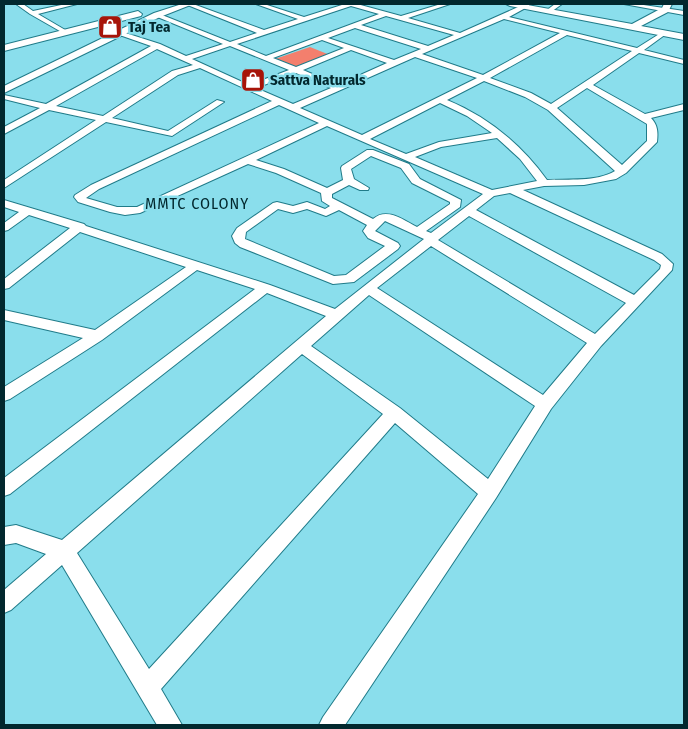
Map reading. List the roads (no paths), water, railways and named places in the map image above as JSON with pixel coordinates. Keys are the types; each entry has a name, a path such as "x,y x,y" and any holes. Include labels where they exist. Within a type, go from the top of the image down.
{"street":[{"path":"18,4 65,32"},
{"path":"32,13 74,4"},
{"path":"4,84 154,14 182,4"},
{"path":"4,48 134,15 154,14 189,4 264,33"},
{"path":"261,4 304,19"},
{"path":"185,59 350,4 461,35"},
{"path":"402,18 446,4"},
{"path":"510,4 553,8 684,36"},
{"path":"627,4 666,7 684,13"},
{"path":"294,107 394,62 503,18 525,5"},
{"path":"636,25 666,7"},
{"path":"553,8 664,34 684,36"},
{"path":"154,14 338,88"},
{"path":"267,58 385,14"},
{"path":"503,18 684,62"},
{"path":"354,25 428,49"},
{"path":"4,90 116,32 157,46 362,139 375,149 405,166 416,181 456,200 456,205 418,231"},
{"path":"362,139 484,78 566,33"},
{"path":"551,108 664,34"},
{"path":"320,37 394,62"},
{"path":"4,131 157,46"},
{"path":"250,87 351,48"},
{"path":"415,54 484,78 528,96 551,108 622,171"},
{"path":"4,185 175,73 200,66"},
{"path":"4,603 368,288 491,193 544,183 603,179 612,177 622,171 652,142 653,131 651,123 644,117 587,85"},
{"path":"4,97 169,134 188,143"},
{"path":"440,100 466,111 497,135 521,155 544,183"},
{"path":"280,101 95,187 79,197 82,200 118,212 140,210 327,123"},
{"path":"169,134 220,102"},
{"path":"644,117 684,107"},
{"path":"406,158 421,148 440,143 497,135"},
{"path":"349,181 346,168 375,149 406,158 491,193"},
{"path":"246,160 327,192 349,181"},
{"path":"433,189 450,176"},
{"path":"349,181 364,188"},
{"path":"331,725 490,492 545,404 596,342 666,270 667,264 658,257 511,189"},
{"path":"327,192 326,199 374,224"},
{"path":"4,202 265,288 337,315"},
{"path":"338,205 325,213 307,205 293,210 277,205 241,230 238,236 239,240 244,244 333,280 341,281 349,279 394,246"},
{"path":"4,228 28,210"},
{"path":"469,211 636,302"},
{"path":"411,255 372,235 369,231 381,218 387,217 418,231 596,342"},
{"path":"4,285 80,226"},
{"path":"7,391 98,336 195,266"},
{"path":"4,488 265,288"},
{"path":"368,288 545,404"},
{"path":"4,315 98,336"},
{"path":"302,346 394,413 490,492"},
{"path":"148,687 394,413"},
{"path":"4,536 16,534 64,550 170,725"}],"place":[{"name":"Taj Tea","path":"110,27"},
{"name":"Sattva Naturals","path":"253,80"}],"district":[{"name":"MMTC COLONY","path":"197,203"}]}
